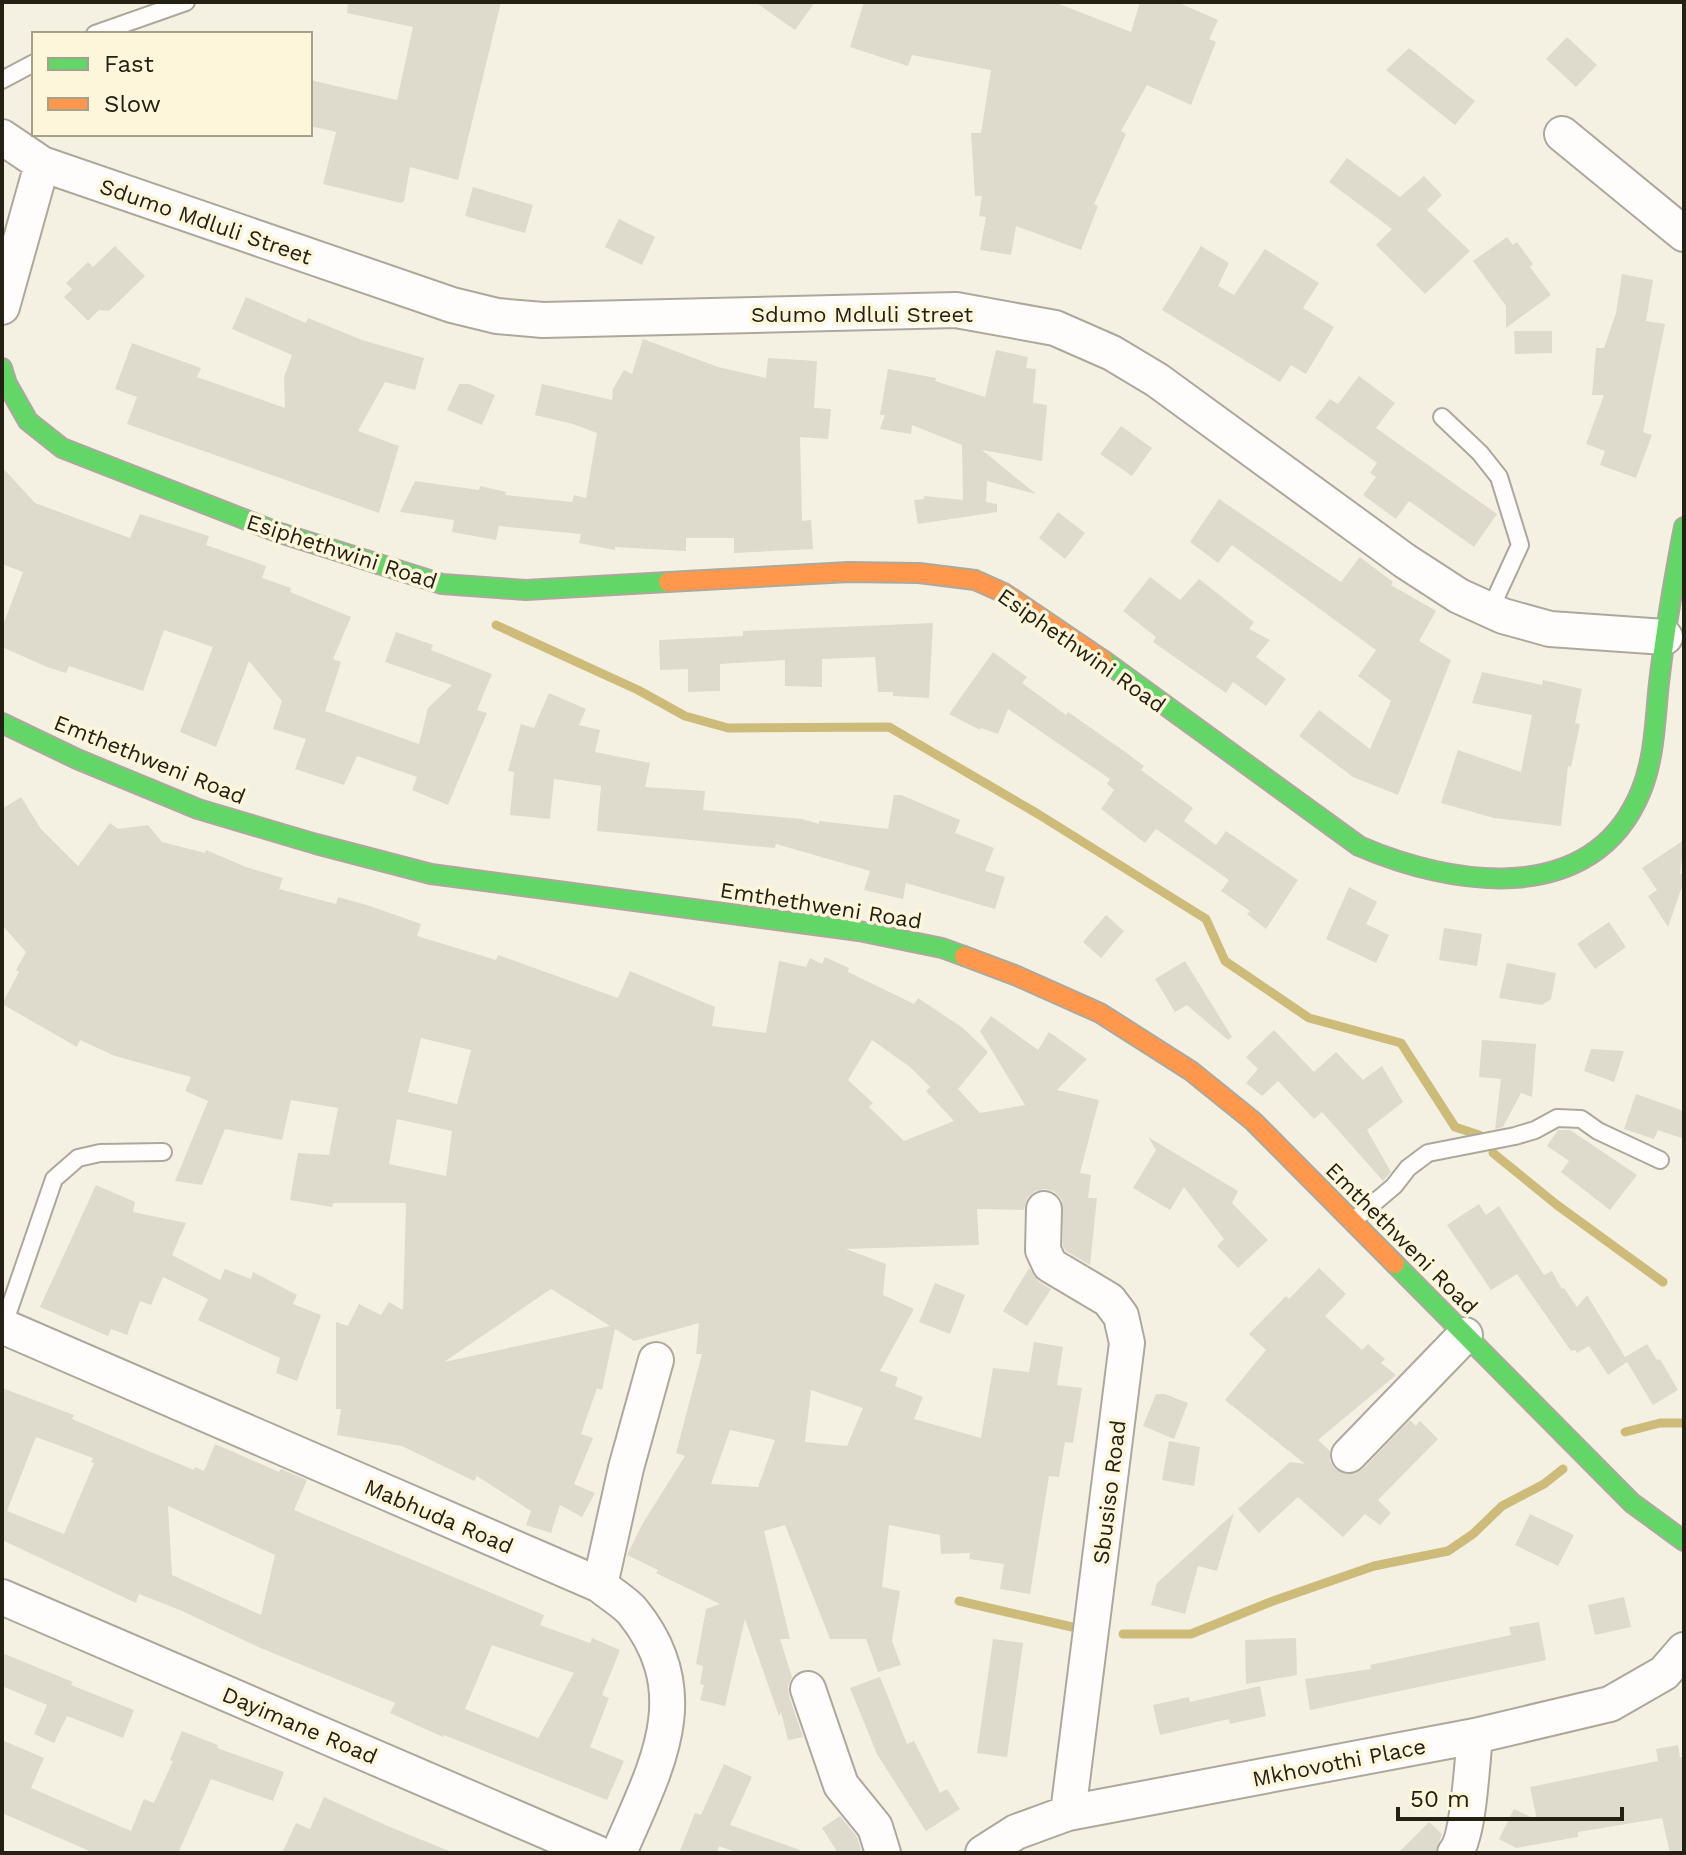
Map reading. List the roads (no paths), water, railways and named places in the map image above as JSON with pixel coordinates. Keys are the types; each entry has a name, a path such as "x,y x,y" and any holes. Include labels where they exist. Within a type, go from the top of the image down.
{"street":[{"path":"1562,134 1684,234"},
{"name":"Sdumo Mdluli Street","path":"2,137 42,164 452,305 497,316 543,320 956,310 1055,328 1112,353 1157,380 1405,561 1459,596 1503,616 1550,629 1673,619"},
{"path":"2,307 42,164"},
{"name":"Esiphethwini Road","path":"2,368 7,384 28,421 62,448 277,532 442,584 526,590 849,572 919,573 975,580 1004,593 1053,624 1359,846 1391,860 1432,872 1492,878 1547,874 1593,853 1624,822 1641,791 1673,619 1684,527"},
{"name":"Emthethweni Road","path":"2,723 77,759 198,809 316,844 431,874 859,931 942,948 1017,976 1100,1013 1191,1071 1253,1121 1632,1503 1684,1541"},
{"name":"Sbusiso Road","path":"1044,1209 1043,1250 1050,1265 1109,1300 1121,1316 1127,1343 1068,1813"},
{"name":"Mabhuda Road","path":"3,1326 600,1585 632,1610 657,1647 669,1700 662,1751 619,1853"},
{"path":"1349,1455 1465,1335"},
{"path":"600,1585 626,1468 656,1360"},
{"name":"Dayimane Road","path":"2,1597 597,1853"},
{"name":"Mkhovothi Place","path":"983,1853 1016,1832 1068,1813 1475,1736 1610,1704 1664,1673 1684,1650"},
{"path":"808,1689 841,1785 875,1827 883,1853"},
{"path":"1455,1853 1461,1846 1464,1830 1475,1736"}],"lane":[{"path":"101,32 186,2"},
{"path":"2,80 32,64"},
{"path":"1442,417 1480,453 1499,477 1520,545 1490,610"},
{"path":"1352,1221 1428,1153 1535,1130 1557,1118 1581,1119 1598,1131 1660,1160"},
{"path":"3,1326 54,1179 78,1158 100,1153 163,1152"}],"waterway":[{"path":"496,625 638,690 685,716 728,728 889,727 1038,814 1206,919 1225,961 1309,1018 1401,1043 1455,1127 1479,1135"},
{"path":"1493,1153 1557,1205 1663,1282"},
{"path":"1625,1432 1660,1423 1684,1423"},
{"path":"1123,1634 1191,1634 1374,1566 1448,1551 1473,1534 1502,1506 1544,1484 1563,1469"},
{"path":"959,1601 1072,1627"}]}
